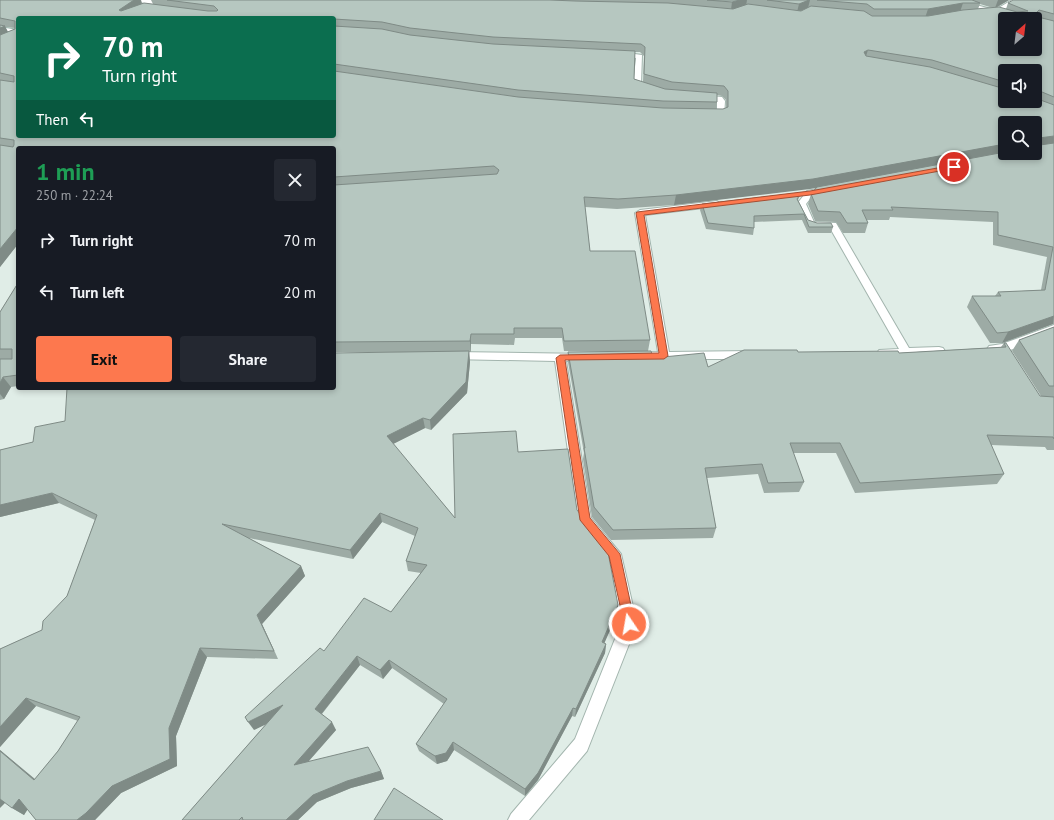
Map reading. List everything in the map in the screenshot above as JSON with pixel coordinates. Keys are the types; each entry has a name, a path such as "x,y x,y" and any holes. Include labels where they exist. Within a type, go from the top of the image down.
{"street":[{"path":"135,0 154,1"},
{"path":"950,0 998,14"},
{"path":"974,14 995,13 1016,0"},
{"path":"154,1 144,8 158,10"},
{"path":"0,29 16,32"},
{"path":"6,39 16,33"},
{"path":"612,54 640,56 637,85 646,91 652,92"},
{"path":"691,96 719,99 721,101 718,115"},
{"path":"795,195 834,189"},
{"path":"810,193 801,204 811,225 833,225 906,352"},
{"path":"664,356 640,213 725,203"},
{"path":"981,349 1003,348 1054,329"},
{"path":"1003,348 1011,360"},
{"path":"875,353 951,350"},
{"path":"627,356 765,354"},
{"path":"446,357 597,357"},
{"path":"517,820 581,745 629,624 614,554 585,520 560,358"}],"building":[{"path":"0,0 134,0 119,10 121,11 144,3 208,11 218,10 214,6 167,0 550,0 668,3 733,9 748,4 801,11 811,6 864,11 872,16 928,16 963,10 999,7 1017,12 998,12 998,56 1042,56 1042,18 1054,21 1054,97 1042,92 1042,64 998,64 998,80 932,60 868,50 864,52 866,56 930,67 998,87 998,108 1042,108 1042,101 1054,105 1054,136 1042,138 1042,116 998,116 998,145 813,179 676,195 618,199 584,197 590,251 635,251 650,340 564,341 562,328 514,328 514,334 471,334 470,341 336,342 336,185 497,174 499,170 494,166 336,177 336,146 16,146 16,229 0,249 0,145 13,147 14,140 0,138 0,80 14,82 14,76 0,73 0,35 15,29 15,21 0,18"},
{"path":"707,0 740,0 732,2"},
{"path":"767,0 809,0 799,4"},
{"path":"817,0 972,0 980,3 963,3 928,9 874,9 867,4"},
{"path":"1013,0 1054,0 1054,14 1039,10 1037,12 1017,12 1028,11 1008,3"},
{"path":"336,26 382,29 410,35 493,44 635,51 634,79 665,89 717,93 717,102 663,101 518,90 336,64"},
{"path":"1054,143 1054,316 1008,332 997,333 972,296 1001,296 998,292 1045,290 1053,247 998,235 998,212 891,207 893,210 862,210 868,223 847,223 840,212 818,211 811,194 817,187 998,153 998,160 1042,160 1042,145"},
{"path":"801,193 797,199 808,220 817,223 831,223 833,227 809,227 804,214 754,216 754,228 708,223 702,204"},
{"path":"16,286 16,375 3,377 0,383 0,359 12,359 12,349 0,349 0,312"},
{"path":"1054,327 1054,386 1049,386 1019,340"},
{"path":"1004,343 1006,343 1040,396 1054,397 1054,439 1053,437 987,435 1004,474 860,483 840,443 790,443 804,482 768,483 762,464 705,468 716,528 613,530 594,507 568,352 651,351 653,358 704,353 708,367 744,350 797,350 798,352 898,351 899,353 1006,347"},
{"path":"469,351 466,382 430,420 423,418 387,436 455,518 453,434 516,431 518,452 568,449 577,510 607,547 618,605 602,642 606,644 576,709 573,708 538,773 525,789 453,742 446,753 435,756 416,744 447,699 389,660 380,670 357,656 315,709 332,722 294,765 368,747 381,771 347,781 313,795 286,820 243,820 242,817 239,820 182,820 283,705 248,722 245,717 320,648 324,651 364,598 391,612 427,565 406,561 418,528 380,513 350,550 222,524 301,566 257,615 274,651 200,648 169,728 170,759 112,786 86,813 77,820 36,820 19,799 12,808 0,799 0,751 34,780 58,751 80,717 26,698 0,727 0,649 42,630 43,621 67,596 97,515 52,493 0,505 0,450 33,442 35,427 65,421 67,390 336,390 336,353"},
{"path":"394,788 443,820 374,820"}],"route":[{"path":"629,624 614,554 585,520 560,358 664,356 640,213 810,193 954,167"}]}
